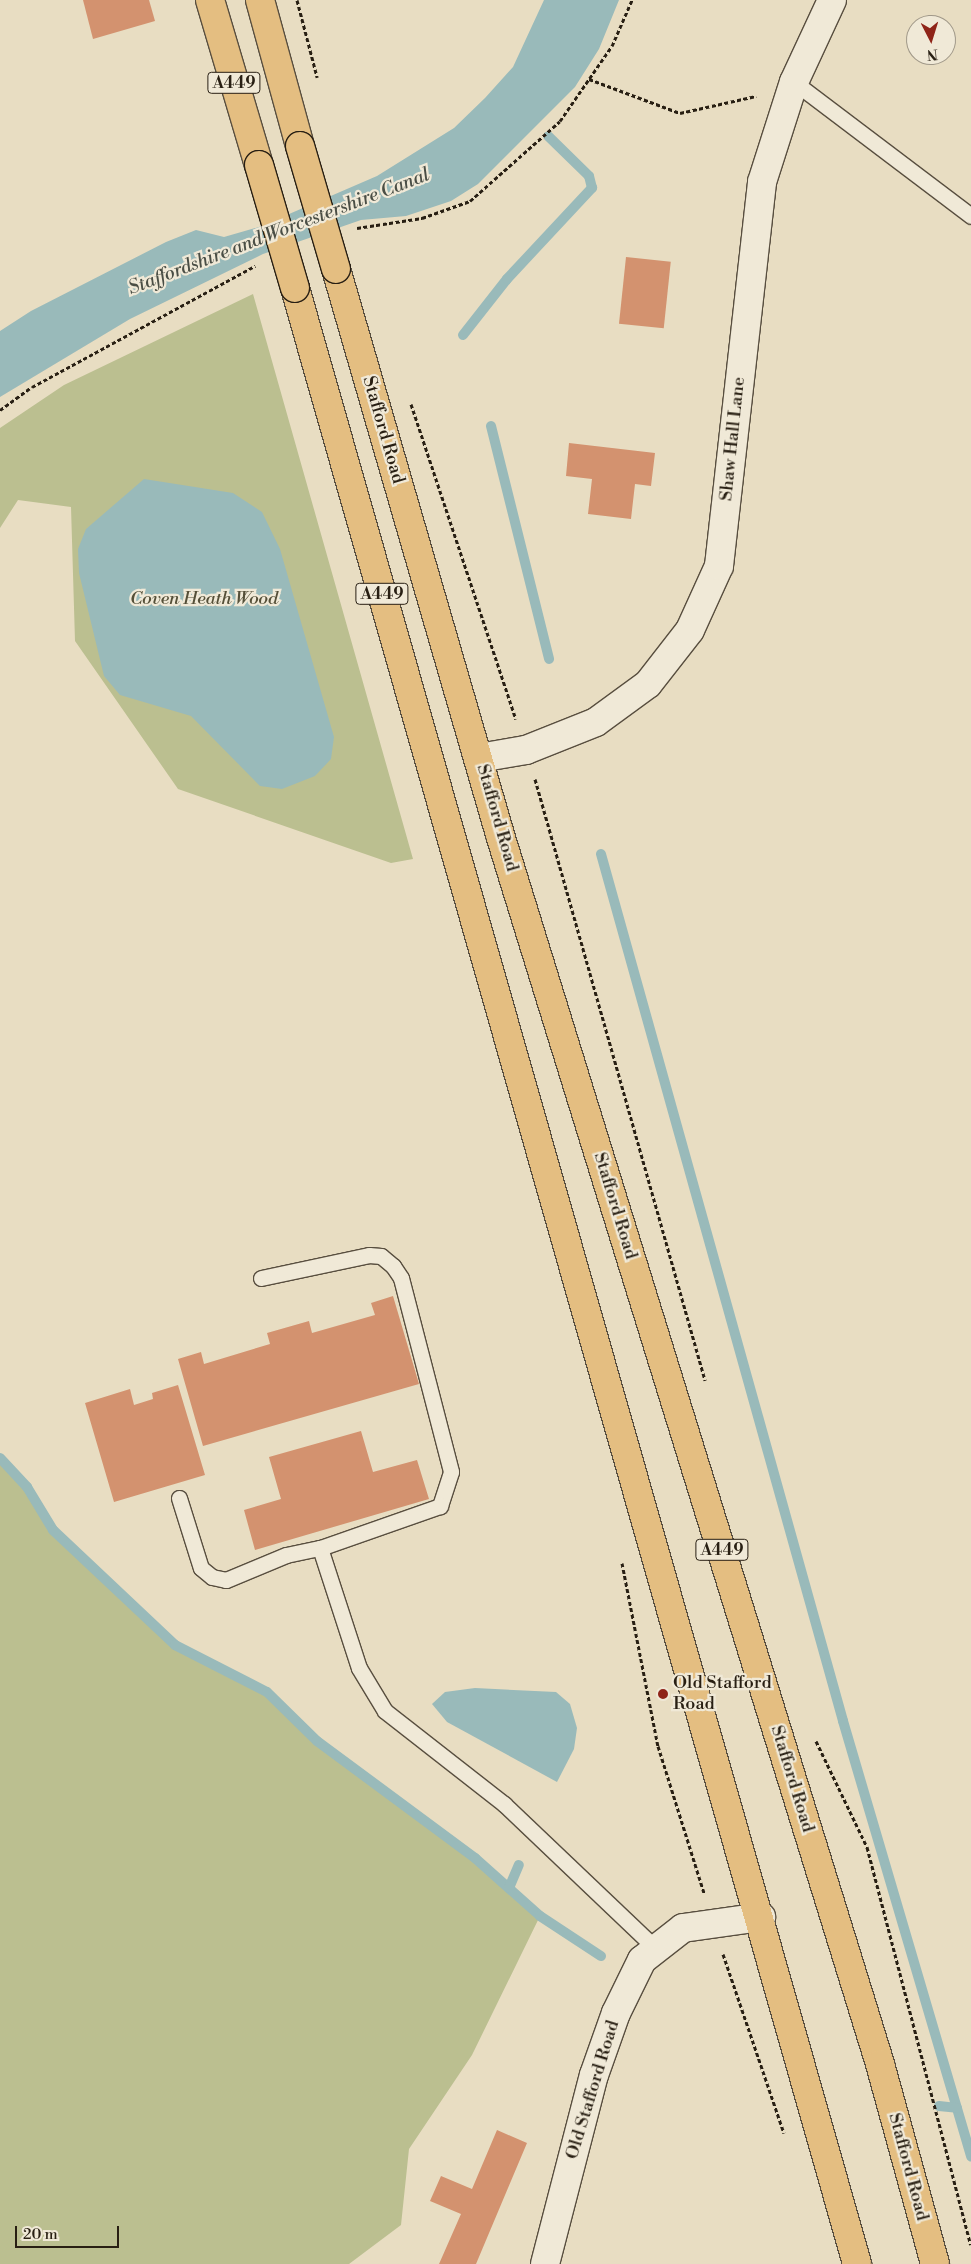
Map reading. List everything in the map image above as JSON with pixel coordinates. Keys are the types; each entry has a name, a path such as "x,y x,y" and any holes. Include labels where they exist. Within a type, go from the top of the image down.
{"highway":[{"name":"A449","path":"210,0 295,288 760,1917 856,2264"},
{"name":"Stafford Road","path":"260,0 300,146 480,758 880,2064 935,2264"}],"street":[{"name":"Shaw Hall Lane","path":"480,758 526,750 596,722 648,684 690,630 720,566 755,229 762,182 794,82 832,0"},
{"name":"Old Stafford Road","path":"545,2264 600,2057 642,1960 683,1928 760,1917"}],"lane":[{"path":"794,82 971,216"},
{"path":"179,1498 201,1568 212,1577 226,1580 286,1555 320,1548 440,1506 451,1472 401,1278 393,1266 381,1256 369,1255 261,1278"},
{"path":"320,1548 360,1668 385,1711 504,1804 656,1949"}],"path":[{"path":"297,0 320,89"},
{"path":"632,0 612,46 588,79 680,113 734,105 794,82"},
{"path":"453,523 526,750 706,1386"},
{"path":"621,1558 658,1746 699,1878"},
{"path":"813,1736 867,1846 971,2245"}],"green space":[{"name":"Coven Heath Wood","path":"253,294 413,859 391,863 178,789 75,641 71,507 18,500 0,528 0,428 64,385"},
{"path":"0,1458 27,1487 53,1530 175,1645 267,1692 317,1741 475,1858 540,1916 472,2055 409,2149 401,2225 349,2264 0,2264"}],"water":[{"name":"Staffordshire and Worcestershire Canal","path":"544,0 619,0 599,49 575,87 478,184 451,201 406,216 361,220 263,254 130,319 0,397 0,331 31,311 166,242 196,230 224,237 259,227 377,176 454,128 485,98 513,67"},
{"path":"144,479 233,493 262,512 280,549 334,737 331,759 315,776 282,789 260,786 191,716 120,695 104,676 79,573 78,549 86,529"},
{"path":"475,1688 556,1692 570,1704 577,1728 574,1749 557,1782 447,1722 432,1704 445,1692"}],"building":[{"path":"83,0 149,0 155,21 93,39"},
{"path":"626,257 671,262 664,328 619,324"},
{"path":"569,443 655,453 651,486 635,484 631,519 588,514 592,479 566,476"},
{"path":"393,1296 419,1384 203,1446 178,1359 201,1352 204,1364 270,1344 267,1333 309,1321 312,1333 375,1315 371,1303"},
{"path":"178,1385 205,1475 114,1502 85,1403 130,1389 134,1405 153,1399 152,1393"},
{"path":"361,1431 373,1472 417,1460 429,1499 255,1550 244,1510 281,1499 269,1457"},
{"path":"497,2130 527,2143 476,2264 439,2264 461,2214 430,2201 441,2176 472,2189"}],"waterway":[{"path":"463,335 507,279 592,188 589,176 548,136"},
{"path":"491,426 549,659"},
{"path":"601,854 843,1721 971,2157"},
{"path":"0,1458 27,1487 53,1530 175,1645 267,1692 317,1741 475,1858 540,1916 601,1956"},
{"path":"509,1888 519,1865"},
{"path":"939,2106 957,2108"}],"place":[{"name":"Old Stafford Road","path":"663,1694"}]}
